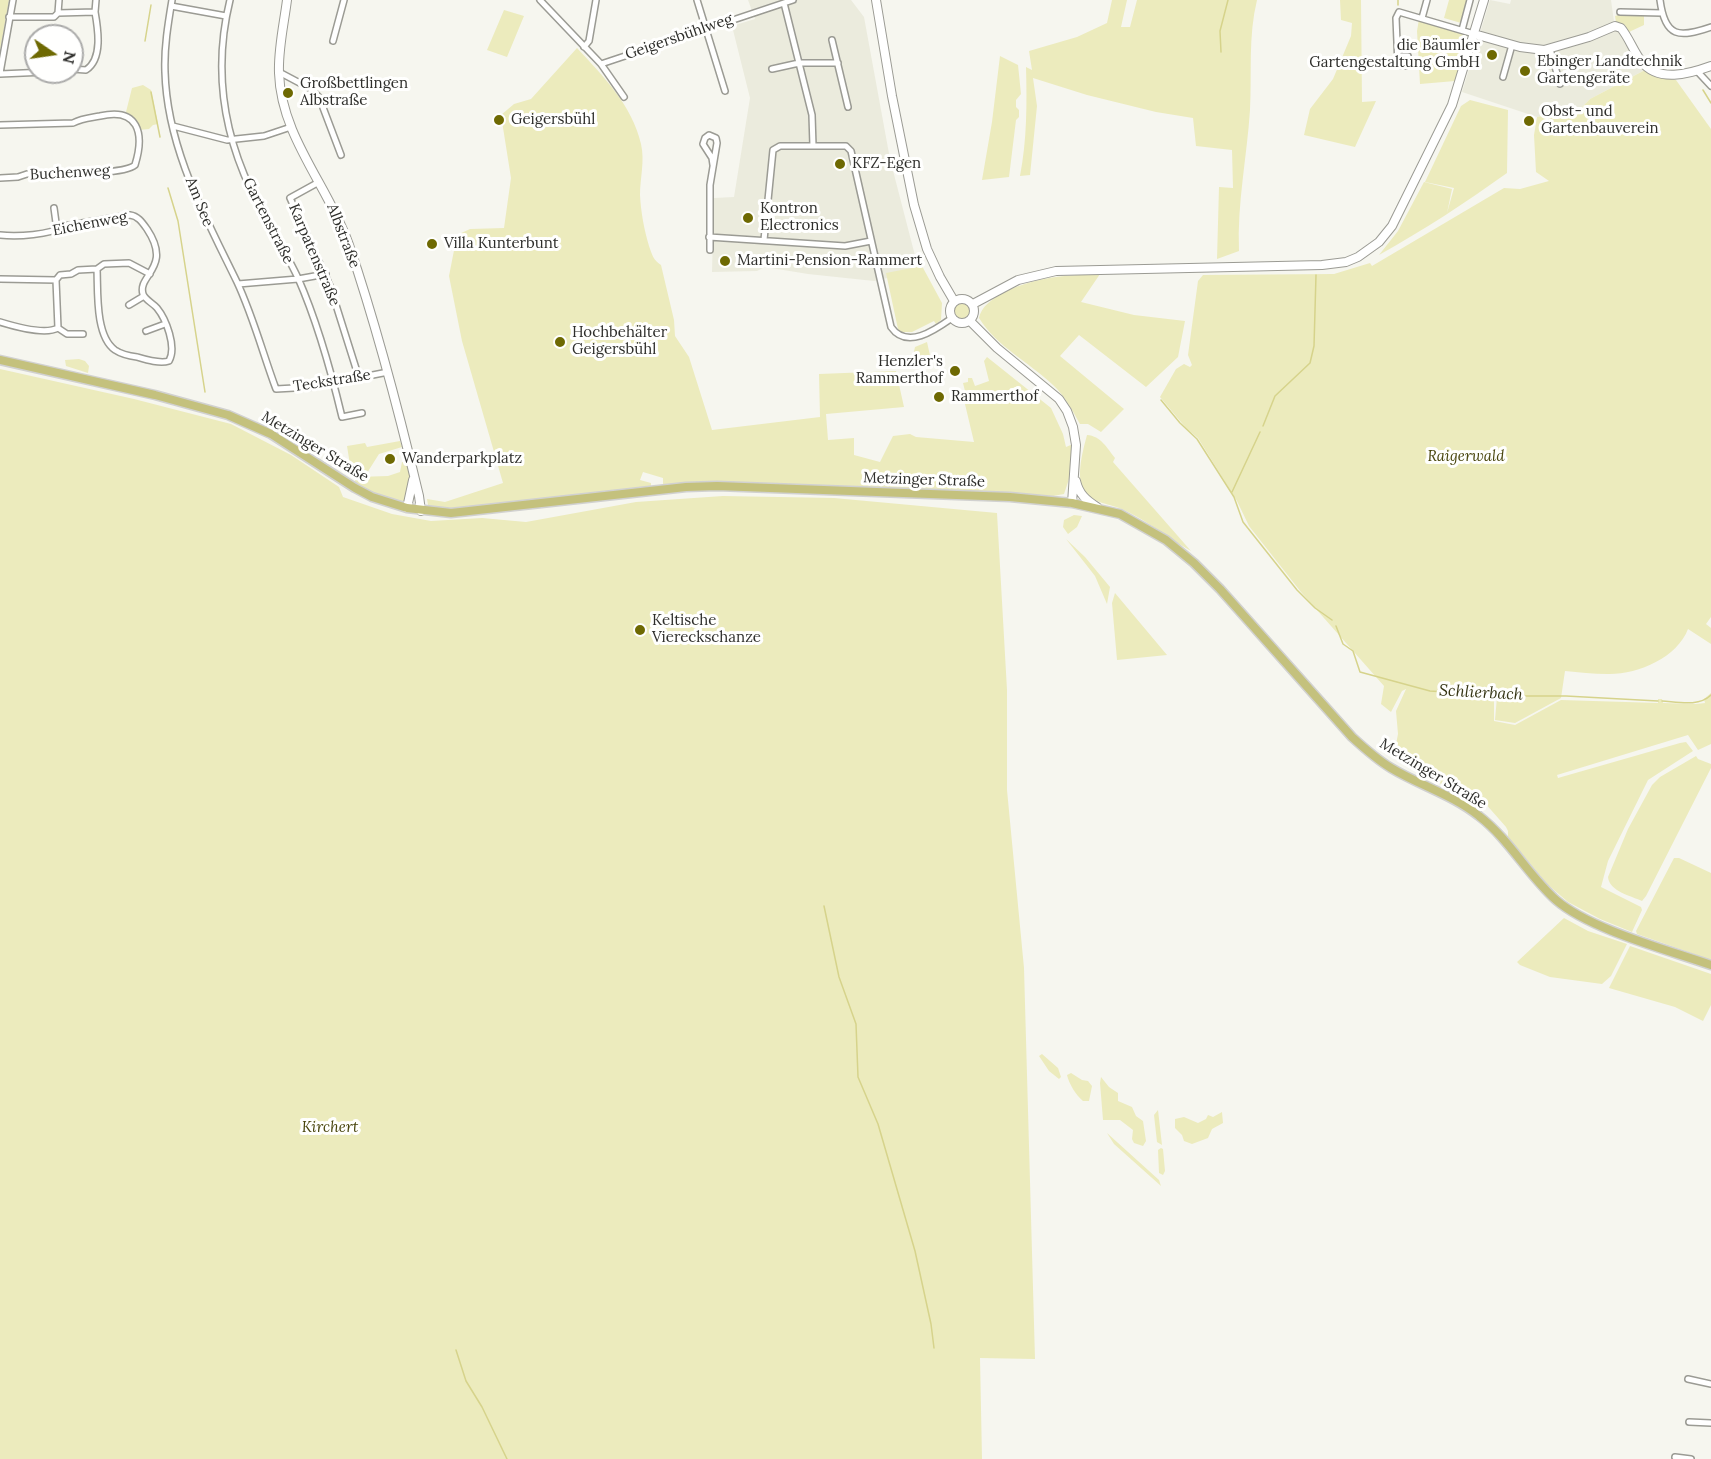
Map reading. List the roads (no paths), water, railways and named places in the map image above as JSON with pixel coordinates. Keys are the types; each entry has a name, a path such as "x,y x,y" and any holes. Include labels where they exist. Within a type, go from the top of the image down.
{"main road":[{"name":"Metzinger Straße","path":"0,360 155,395 228,415 271,434 363,493 421,511 451,513 477,511 686,487 717,486 947,494 1072,503 1120,514 1152,531 1181,551 1220,589 1360,745 1392,769 1479,815 1503,839 1543,887 1569,910 1598,924 1711,965"}],"street":[{"path":"13,0 0,74 24,73"},
{"path":"58,13 59,0"},
{"path":"84,70 92,65 98,40 96,0"},
{"name":"Gartenstraße","path":"230,0 221,49 222,91 232,140 250,188 298,279 334,383 342,417 363,413"},
{"name":"Albstraße","path":"287,0 279,72 291,127 346,237 388,372 420,496 421,511"},
{"path":"333,41 345,0"},
{"name":"Geigersbühlweg","path":"540,0 601,64 624,97"},
{"path":"584,47 589,41 597,0"},
{"path":"697,0 725,91"},
{"name":"Geigersbühlweg","path":"601,64 793,0"},
{"path":"876,0 903,152 920,227 939,277 954,301"},
{"path":"1422,18 1427,0"},
{"path":"1462,30 1470,0"},
{"path":"973,304 1018,280 1056,271 1322,265 1346,262 1358,257 1379,242 1392,226 1427,158 1460,84 1484,0"},
{"path":"1660,0 1662,13 1670,28 1682,34 1711,27"},
{"name":"Am See","path":"226,16 172,3 165,73 173,126 198,201 238,284 276,389"},
{"path":"784,3 813,122 813,146"},
{"path":"9,17 54,17 58,13 95,12"},
{"path":"1398,56 1396,18 1401,12 1530,49 1550,49 1589,38 1615,26 1621,28 1640,60 1653,71 1675,75 1711,66"},
{"path":"1620,12 1662,13"},
{"path":"832,40 848,107"},
{"path":"1503,77 1512,45"},
{"path":"1550,49 1560,84"},
{"path":"772,69 799,63 838,63"},
{"path":"1697,71 1711,86"},
{"path":"279,72 311,89 319,97 341,154"},
{"name":"Buchenweg","path":"0,125 73,123 83,117 122,114 132,119 137,127 139,141 135,165 127,169 87,173 27,174 0,178"},
{"path":"173,126 232,140 264,136 291,127"},
{"path":"710,250 712,158 703,144 709,135 714,136 717,140 712,165"},
{"path":"764,240 771,153 780,146 846,146 852,151 871,241 894,331 902,337 913,338 931,331 952,318"},
{"name":"Karpatenstraße","path":"319,182 290,198 326,274 359,378"},
{"path":"54,208 57,230"},
{"name":"Eichenweg","path":"0,235 13,237 125,215 135,216 148,230 156,246 156,262 150,274"},
{"path":"709,237 845,246 871,241"},
{"path":"58,328 56,280 60,274 97,269 104,264 129,263 150,274 144,285 144,296 159,310 165,324 172,348 169,361 134,357 113,348 104,338 97,269"},
{"path":"238,284 298,279 326,274"},
{"path":"0,279 56,280"},
{"path":"129,305 144,296"},
{"path":"966,299 973,304 974,315 970,321 958,323 952,318 950,311 954,301 966,299"},
{"path":"970,321 997,348 1059,399 1063,405 1073,427 1076,445 1072,503"},
{"path":"0,322 39,330 58,328"},
{"path":"146,331 165,324"},
{"path":"58,328 67,334 83,334"},
{"name":"Teckstraße","path":"276,389 334,383 388,372"},
{"path":"1075,473 1078,490 1085,499 1097,507"},
{"name":"Albstraße","path":"407,508 413,476"},
{"path":"1688,1379 1711,1384"},
{"path":"1689,1422 1711,1423"},
{"path":"1675,1456 1691,1459"}],"waterway":[{"path":"1221,52 1220,31 1228,0"},
{"path":"1398,0 1398,5"},
{"path":"145,41 151,5"},
{"path":"1703,90 1711,103"},
{"path":"151,92 160,137"},
{"path":"168,188 178,221 205,392"},
{"path":"1263,426 1275,396 1310,363 1314,346 1316,275"},
{"name":"Schlierbach","path":"1161,400 1197,439 1234,497 1243,522 1297,590 1315,608 1332,620"},
{"path":"1232,492 1260,432"},
{"name":"Schlierbach","path":"1336,626 1343,644 1353,651 1360,672 1430,691 1658,701"},
{"name":"Schlierbach","path":"1662,701 1694,702 1711,695"},
{"path":"824,906 839,977 856,1024 858,1077 878,1124 915,1251 934,1348"},
{"path":"456,1350 466,1381 482,1407 507,1459"}],"place":[{"name":"die Bäumler Gartengestaltung GmbH","path":"1492,55"},
{"name":"Ebinger Landtechnik Gartengeräte","path":"1525,71"},
{"name":"Großbettlingen Albstraße","path":"288,93"},
{"name":"Geigersbühl","path":"499,120"},
{"name":"Obst- und Gartenbauverein","path":"1529,121"},
{"name":"KFZ-Egen","path":"840,164"},
{"name":"Kontron Electronics","path":"748,218"},
{"name":"Villa Kunterbunt","path":"432,244"},
{"name":"Martini-Pension-Rammert","path":"725,261"},
{"name":"Hochbehälter Geigersbühl","path":"560,342"},
{"name":"Henzler's Rammerthof","path":"955,371"},
{"name":"Rammerthof","path":"939,397"},
{"name":"Wanderparkplatz","path":"390,459"},
{"name":"Keltische Viereckschanze","path":"640,630"}],"park label":[{"name":"Raigerwald","path":"1466,457"},
{"name":"Kirchert","path":"330,1128"}]}
